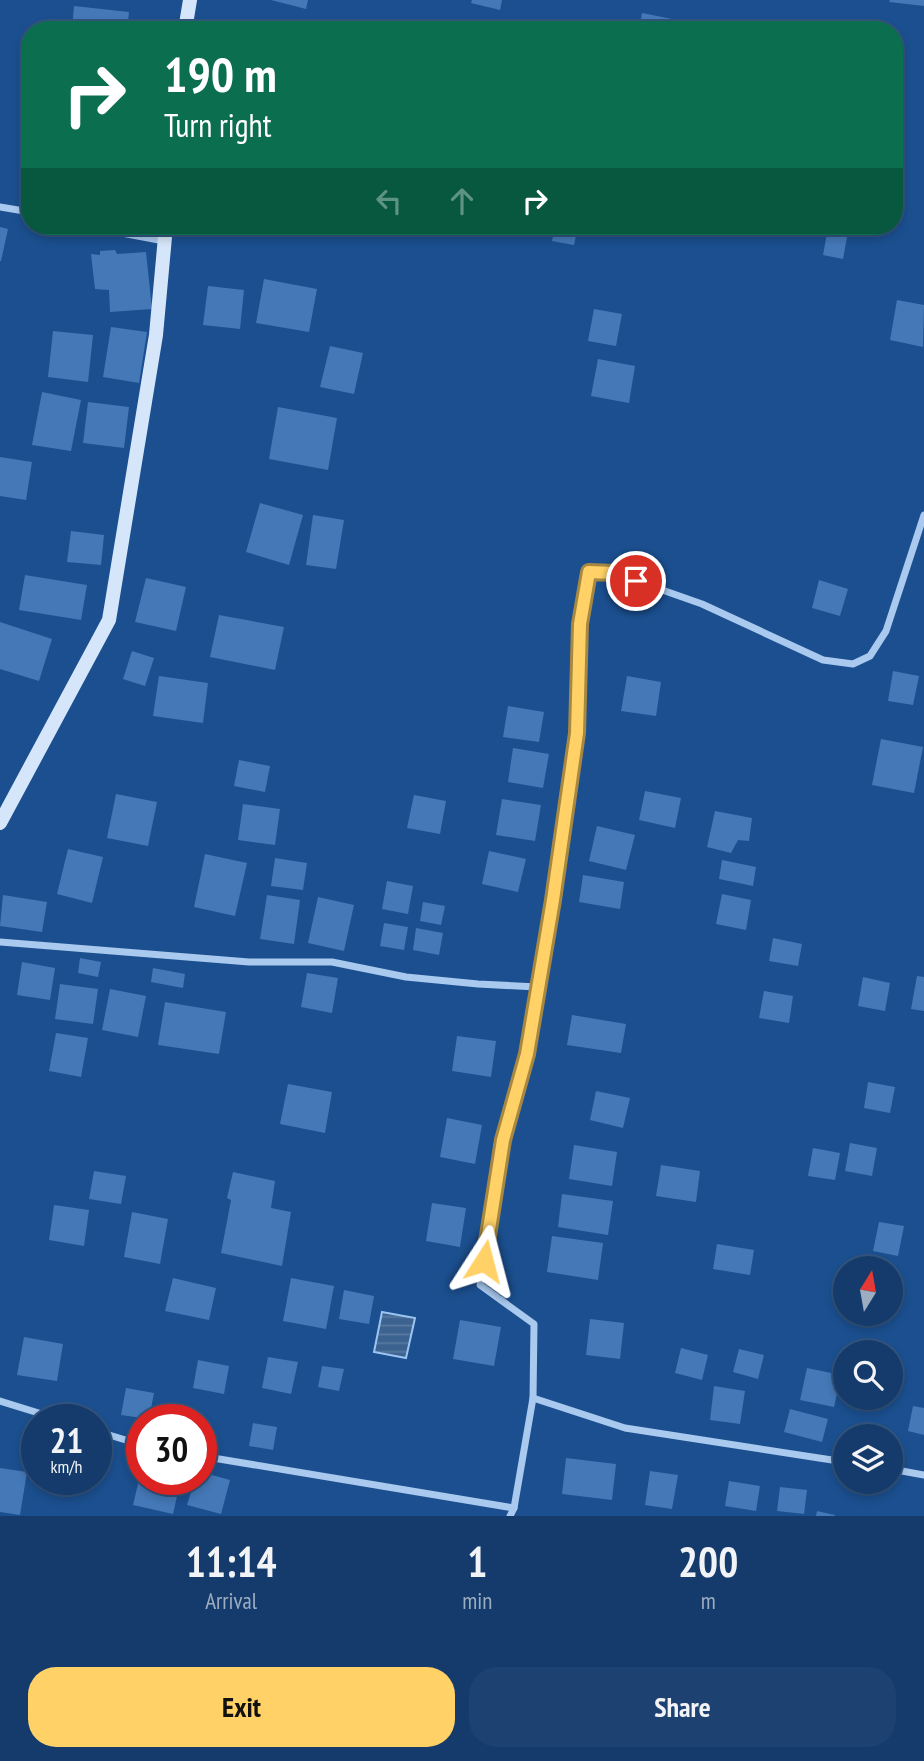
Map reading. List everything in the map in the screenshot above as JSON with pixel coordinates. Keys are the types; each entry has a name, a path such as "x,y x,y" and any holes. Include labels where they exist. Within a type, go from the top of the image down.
{"main road":[{"path":"186,21 190,0"},
{"path":"0,823 109,620 156,335 165,235"}],"street":[{"path":"0,206 21,210"},
{"path":"132,235 164,241"},
{"path":"217,1459 512,1512 533,1398 534,1324 480,1285 503,1140 527,1054 553,900 577,733 580,624 589,572 614,573 702,604 822,660 853,664 870,656 886,631 924,515"},
{"path":"0,942 249,962 332,962 406,976 537,987"},
{"path":"533,1398 625,1428 833,1460"},
{"path":"0,1401 21,1408"},
{"path":"903,1471 924,1475"}],"water":[{"path":"382,1312 415,1318 406,1358 374,1352"}],"building":[{"path":"271,0 308,0 306,9"},
{"path":"472,0 502,0 500,10 471,3"},
{"path":"924,0 924,6 889,2"},
{"path":"74,6 129,12 128,21 73,21"},
{"path":"642,13 672,19 672,21 641,21"},
{"path":"0,227 8,229 1,261 0,261"},
{"path":"553,235 576,235 574,245 552,241"},
{"path":"827,235 847,235 843,259 823,255"},
{"path":"115,250 117,254 146,252 152,309 110,312 109,290 95,289 91,254 100,255 100,251"},
{"path":"264,279 317,289 309,332 256,323"},
{"path":"208,286 244,290 240,329 203,325"},
{"path":"897,300 924,305 923,347 890,340"},
{"path":"594,309 622,314 616,346 588,341"},
{"path":"111,327 147,332 139,383 103,377"},
{"path":"53,331 93,335 88,382 48,377"},
{"path":"330,346 363,353 354,394 320,387"},
{"path":"598,359 635,366 629,403 591,396"},
{"path":"42,392 81,400 71,451 32,445"},
{"path":"88,402 129,407 124,448 83,443"},
{"path":"278,407 337,418 328,470 269,459"},
{"path":"0,457 32,462 26,500 0,496"},
{"path":"260,503 303,515 289,565 246,552"},
{"path":"313,515 344,520 336,569 306,565"},
{"path":"71,531 104,535 101,565 67,562"},
{"path":"25,575 87,585 81,620 19,610"},
{"path":"146,578 186,587 176,631 135,622"},
{"path":"819,580 848,589 840,616 812,608"},
{"path":"219,615 284,627 275,670 210,657"},
{"path":"0,622 52,639 39,681 0,669"},
{"path":"132,651 154,658 145,686 123,679"},
{"path":"893,671 919,676 913,705 888,701"},
{"path":"159,676 208,683 203,723 153,716"},
{"path":"627,676 661,682 656,716 621,711"},
{"path":"508,706 544,712 539,742 503,737"},
{"path":"881,739 923,747 914,793 872,785"},
{"path":"513,748 549,754 543,788 508,782"},
{"path":"239,760 270,766 265,792 234,786"},
{"path":"645,791 681,798 675,828 639,820"},
{"path":"116,794 157,802 148,846 107,838"},
{"path":"414,795 446,801 440,834 407,828"},
{"path":"502,799 541,805 535,841 496,835"},
{"path":"243,804 280,809 275,845 238,840"},
{"path":"715,811 752,818 749,841 738,840 731,853 707,847"},
{"path":"597,826 635,835 626,870 589,861"},
{"path":"68,849 103,857 92,903 57,894"},
{"path":"489,851 526,859 518,892 482,884"},
{"path":"205,854 247,863 235,916 194,907"},
{"path":"275,858 307,863 303,890 271,886"},
{"path":"722,860 756,867 753,886 719,879"},
{"path":"583,875 624,882 620,909 579,902"},
{"path":"387,881 413,886 408,914 382,909"},
{"path":"722,894 751,900 746,930 716,924"},
{"path":"3,895 47,902 42,932 0,926"},
{"path":"267,895 300,900 294,944 260,939"},
{"path":"318,897 354,905 344,951 308,943"},
{"path":"423,902 445,906 441,925 420,921"},
{"path":"384,923 408,927 404,950 380,946"},
{"path":"416,928 443,933 439,955 413,950"},
{"path":"773,938 802,944 798,966 769,961"},
{"path":"80,958 101,962 98,977 78,973"},
{"path":"22,962 55,968 50,1000 17,995"},
{"path":"153,968 185,974 183,988 151,982"},
{"path":"307,973 338,978 332,1013 301,1007"},
{"path":"917,976 924,977 924,1011 911,1009"},
{"path":"863,977 890,983 885,1011 858,1006"},
{"path":"60,984 98,989 93,1024 55,1019"},
{"path":"110,989 146,996 138,1037 102,1030"},
{"path":"764,991 793,996 789,1023 759,1018"},
{"path":"165,1002 226,1012 219,1054 158,1045"},
{"path":"572,1015 626,1024 621,1053 567,1045"},
{"path":"56,1033 88,1038 81,1077 49,1071"},
{"path":"457,1036 496,1041 491,1077 452,1071"},
{"path":"868,1082 895,1087 890,1113 864,1108"},
{"path":"288,1084 332,1092 325,1133 280,1124"},
{"path":"596,1091 630,1098 623,1128 590,1120"},
{"path":"447,1118 482,1125 475,1164 440,1157"},
{"path":"850,1143 877,1148 872,1176 845,1171"},
{"path":"574,1145 617,1152 612,1186 569,1179"},
{"path":"813,1148 840,1153 835,1180 808,1176"},
{"path":"661,1165 700,1171 696,1202 656,1196"},
{"path":"94,1171 126,1176 121,1204 89,1199"},
{"path":"233,1172 275,1181 271,1208 291,1212 282,1266 221,1253 231,1200 227,1198"},
{"path":"562,1194 613,1201 608,1235 558,1227"},
{"path":"432,1203 466,1208 460,1247 426,1241"},
{"path":"54,1205 89,1210 84,1246 49,1240"},
{"path":"132,1212 168,1219 160,1264 124,1257"},
{"path":"879,1222 904,1226 898,1256 873,1251"},
{"path":"552,1236 603,1243 598,1280 547,1272"},
{"path":"717,1244 754,1250 750,1275 713,1269"},
{"path":"173,1278 216,1288 209,1320 165,1311"},
{"path":"291,1278 334,1286 326,1329 283,1321"},
{"path":"344,1290 374,1296 369,1324 339,1319"},
{"path":"590,1319 624,1323 620,1359 586,1355"},
{"path":"460,1320 501,1327 494,1366 453,1359"},
{"path":"24,1337 63,1344 57,1381 17,1375"},
{"path":"681,1348 708,1355 702,1380 675,1373"},
{"path":"739,1349 764,1355 758,1379 733,1372"},
{"path":"268,1357 298,1362 291,1394 262,1388"},
{"path":"198,1360 229,1366 224,1394 193,1388"},
{"path":"322,1366 344,1369 339,1391 318,1387"},
{"path":"807,1368 833,1373 833,1407 800,1400"},
{"path":"714,1386 745,1391 740,1424 710,1420"},
{"path":"126,1388 154,1393 152,1404 126,1404 126,1416 121,1415"},
{"path":"913,1406 924,1408 924,1435 908,1431"},
{"path":"790,1409 828,1419 822,1442 784,1432"},
{"path":"253,1423 277,1427 273,1450 249,1446"},
{"path":"566,1458 616,1464 612,1500 562,1494"},
{"path":"0,1468 21,1471 21,1495 23,1495 20,1515 0,1512"},
{"path":"650,1471 678,1475 672,1509 645,1505"},
{"path":"217,1476 230,1480 221,1514 187,1505 190,1495 217,1495"},
{"path":"729,1481 760,1486 756,1511 725,1506"},
{"path":"780,1487 807,1490 804,1514 777,1511"},
{"path":"135,1495 177,1495 173,1514 133,1505"},
{"path":"817,1511 835,1515 835,1516 816,1516"}],"route":[{"path":"484,1261 503,1140 527,1054 538,976 553,900 577,733 580,624 589,572 614,573 636,581"}]}
